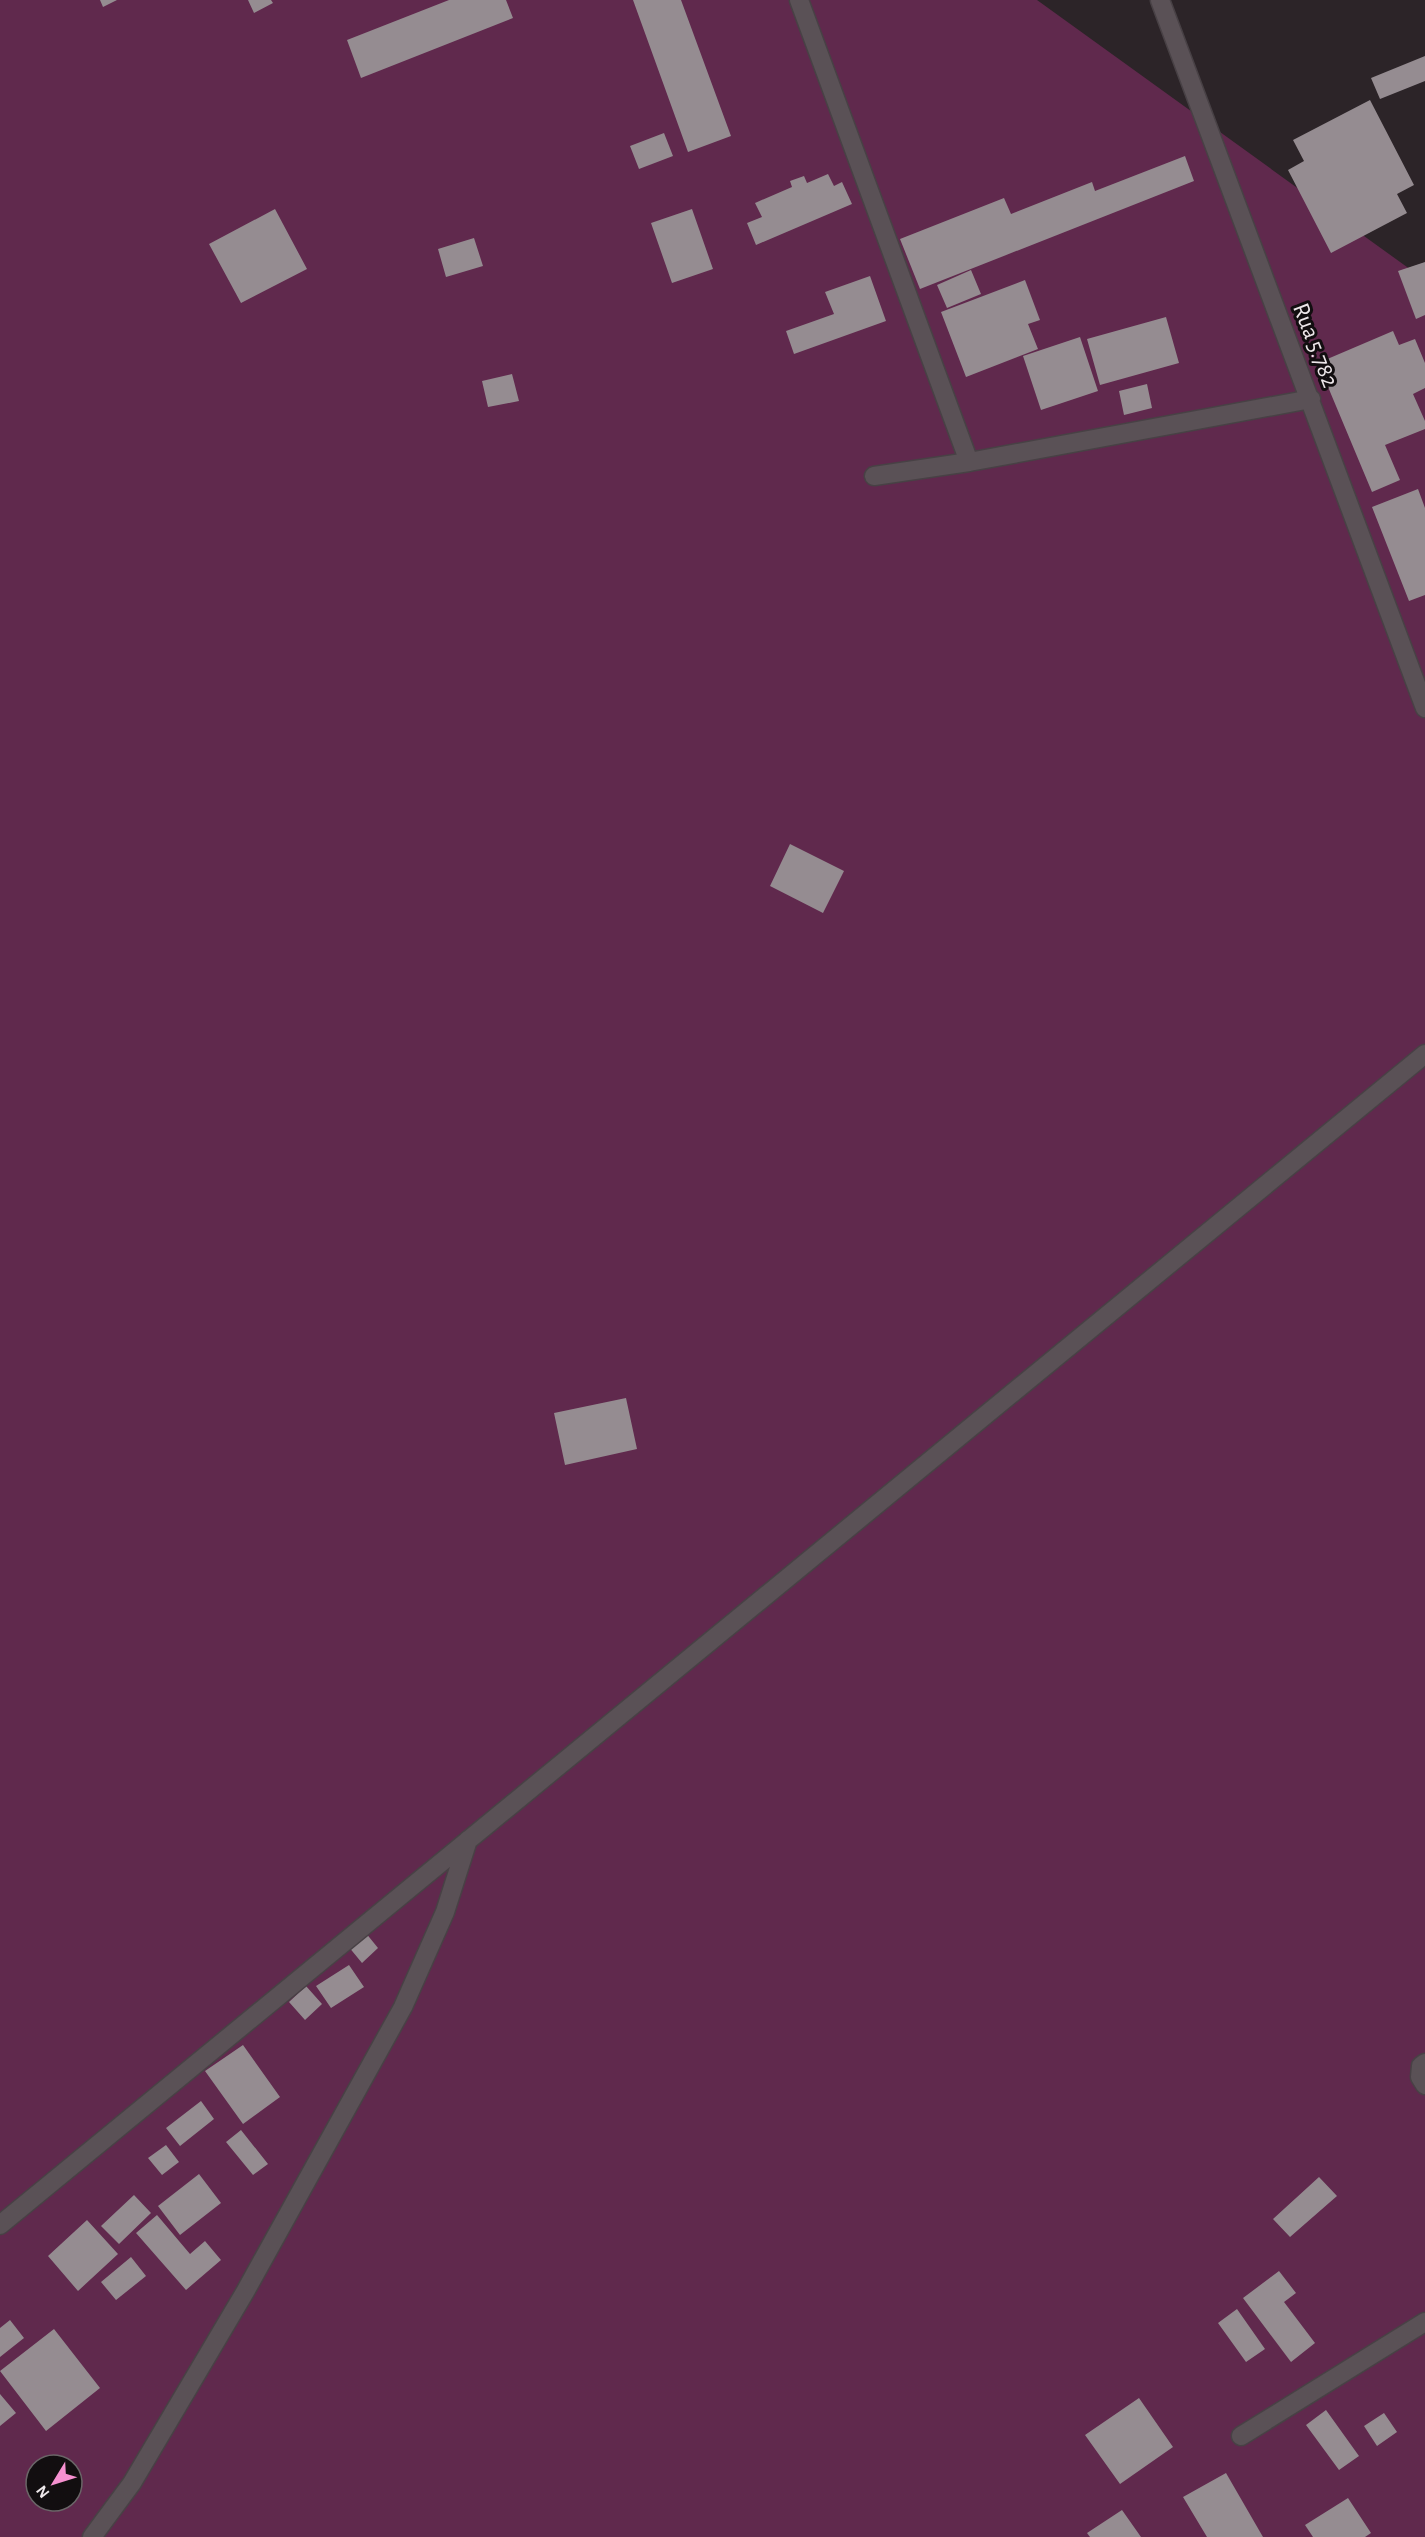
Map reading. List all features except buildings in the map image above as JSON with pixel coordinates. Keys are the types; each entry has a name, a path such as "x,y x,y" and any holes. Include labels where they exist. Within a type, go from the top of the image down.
{"street":[{"path":"799,0 969,462"},
{"name":"Rua 5.782","path":"1160,0 1421,685 1425,708"},
{"path":"874,476 969,462 1311,399"},
{"path":"0,2225 1425,1054"},
{"path":"92,2537 132,2482 245,2292 403,2007 445,1912 468,1840"},
{"path":"1425,2063 1421,2066 1420,2077 1425,2085"},
{"path":"1241,2436 1425,2322"}],"shaded area":[{"path":"0,0 1037,0 1425,280 1425,2537 0,2537"}]}
